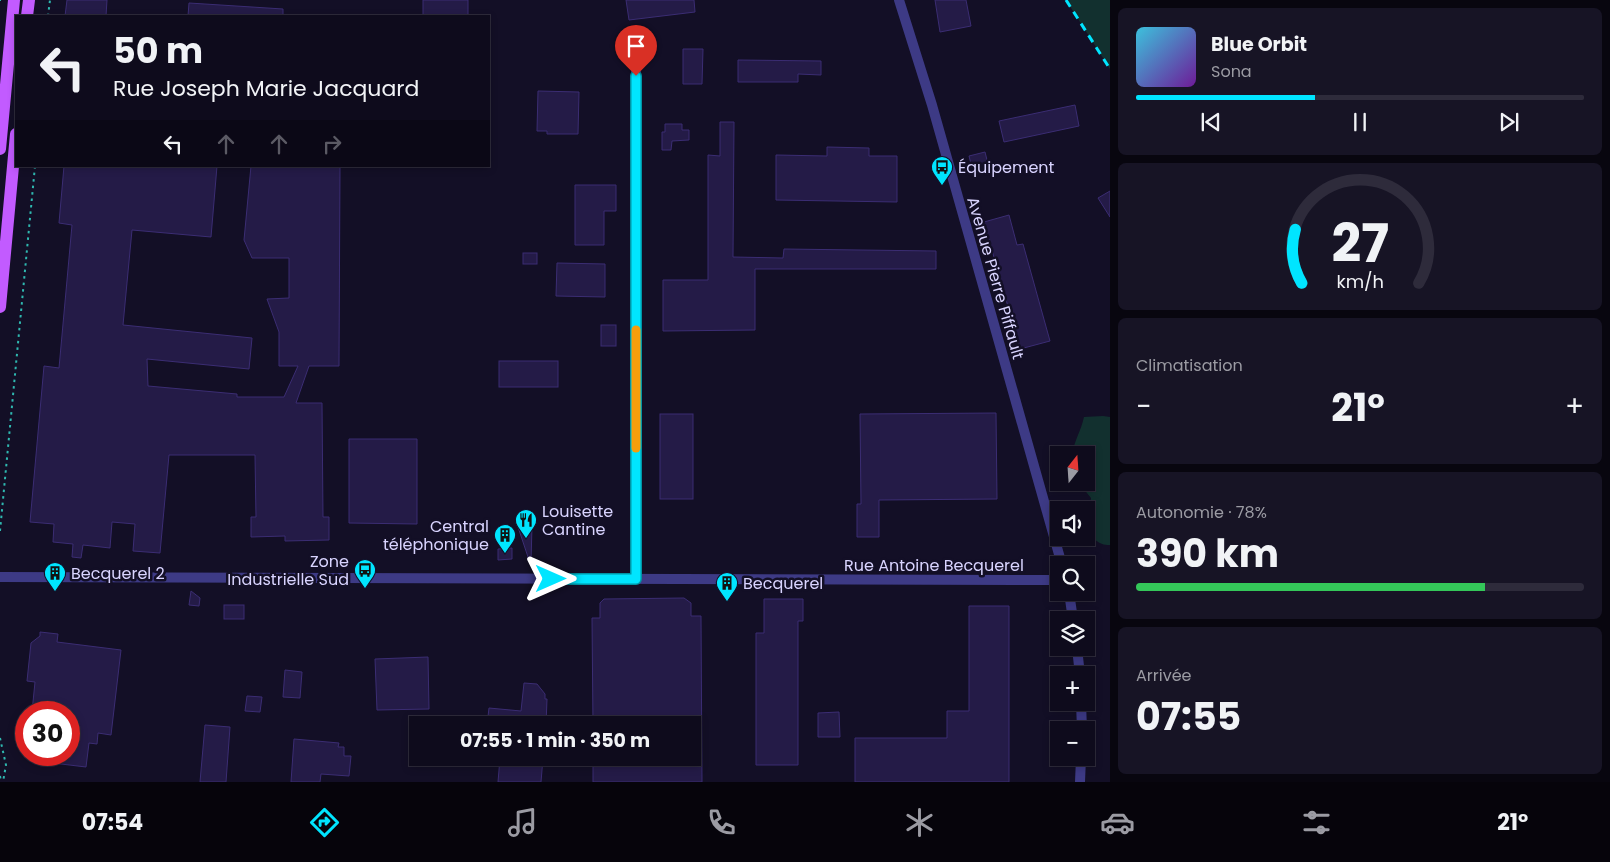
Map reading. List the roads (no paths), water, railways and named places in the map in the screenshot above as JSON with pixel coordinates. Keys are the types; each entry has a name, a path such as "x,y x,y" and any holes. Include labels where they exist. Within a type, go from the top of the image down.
{"main road":[{"path":"0,149 14,0"},
{"path":"27,15 29,0"},
{"path":"0,307 15,145"}],"street":[{"name":"Avenue Pierre Piffault","path":"899,0 930,100 1059,556"},
{"path":"636,57 636,579"},
{"name":"Rue Antoine Becquerel","path":"0,577 1050,580"},
{"path":"1080,782 1081,766"}],"railway":[{"path":"1066,0 1110,69"}],"place":[{"name":"Équipement","path":"942,186"},
{"name":"Louisette Cantine","path":"526,539"},
{"name":"Central téléphonique","path":"505,554"},
{"name":"Zone Industrielle Sud","path":"365,589"},
{"name":"Becquerel 2","path":"55,592"},
{"name":"Becquerel","path":"727,602"}]}
